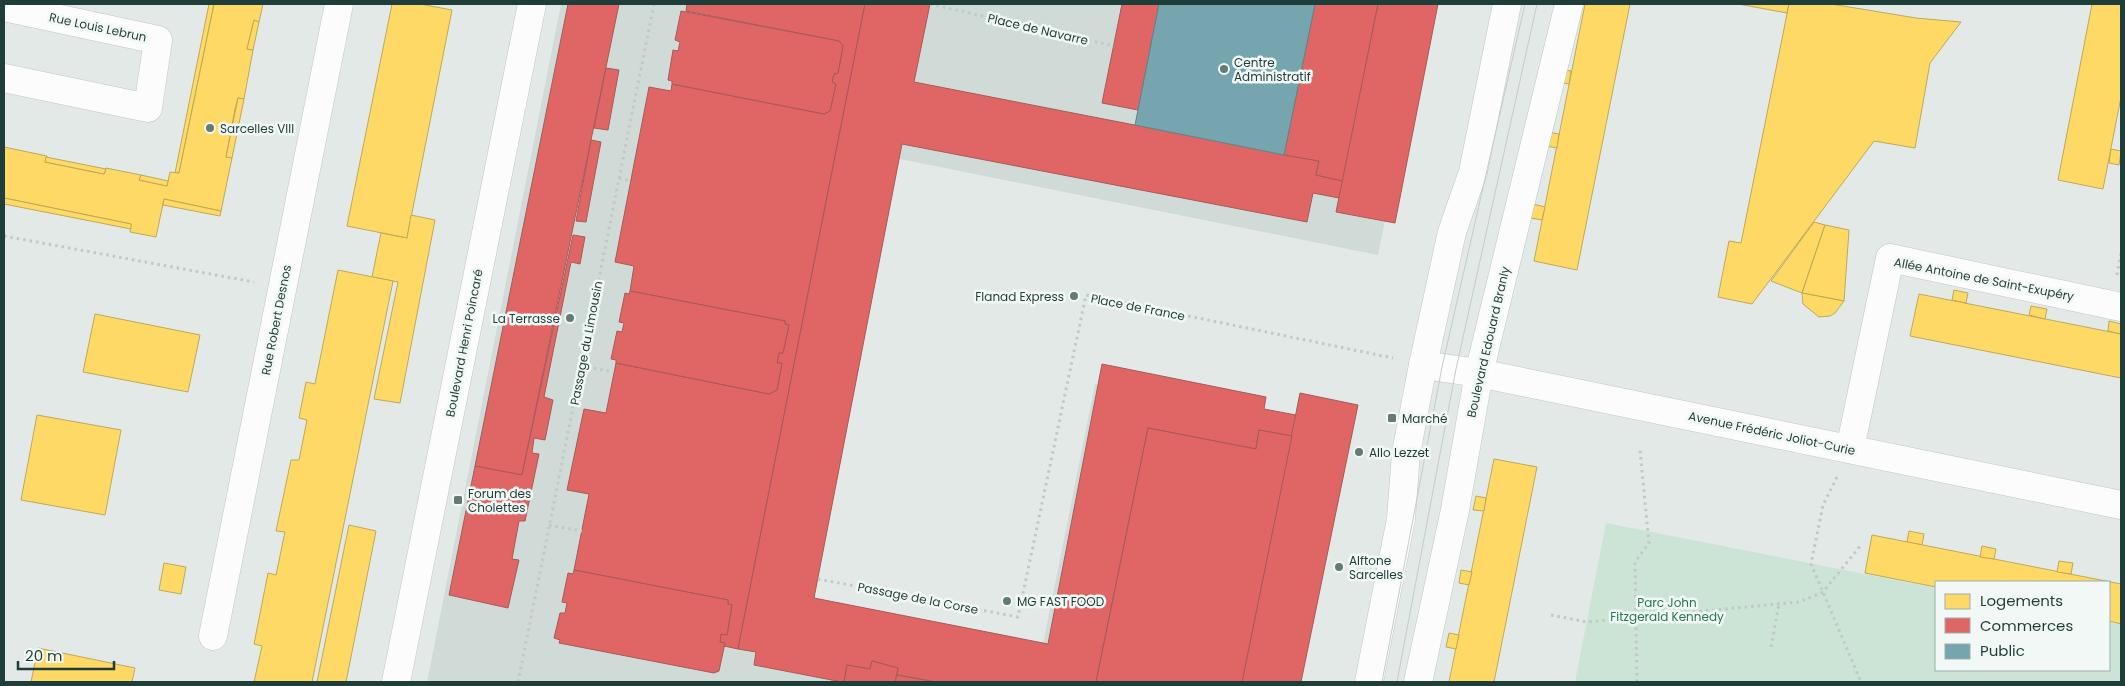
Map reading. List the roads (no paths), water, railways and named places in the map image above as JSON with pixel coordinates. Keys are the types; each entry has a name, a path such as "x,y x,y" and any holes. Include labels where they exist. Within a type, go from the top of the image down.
{"street":[{"name":"Rue Robert Desnos","path":"213,636 339,4"},
{"name":"Boulevard Henri Poincaré","path":"396,682 532,4"},
{"path":"1369,682 1401,519 1406,453 1423,365 1452,232 1473,172 1507,4"},
{"name":"Boulevard Edouard Branly","path":"1418,682 1455,510 1479,373 1569,4"},
{"name":"Rue Louis Lebrun","path":"4,7 158,40 148,108 4,78"},
{"name":"Allée Antoine de Saint-Exupéry","path":"1850,449 1890,258 2121,307"},
{"name":"Avenue Frédéric Joliot-Curie","path":"1423,365 1479,373 2121,505"}],"tram line":[{"path":"1382,682 1442,367 1525,4"},
{"path":"1397,682 1456,369 1537,4"}],"place":[{"name":"Centre Administratif","path":"1224,69"},
{"name":"Sarcelles VIII","path":"210,128"},
{"name":"Flanad Express","path":"1074,296"},
{"name":"La Terrasse","path":"570,318"},
{"name":"Marché","path":"1392,418"},
{"name":"Allo Lezzet","path":"1359,452"},
{"name":"Forum des Cholettes","path":"458,500"},
{"name":"Alftone Sarcelles","path":"1339,567"},
{"name":"MG FAST FOOD","path":"1007,601"}],"park label":[{"name":"Parc John Fitzgerald Kennedy","path":"1667,609"}]}
